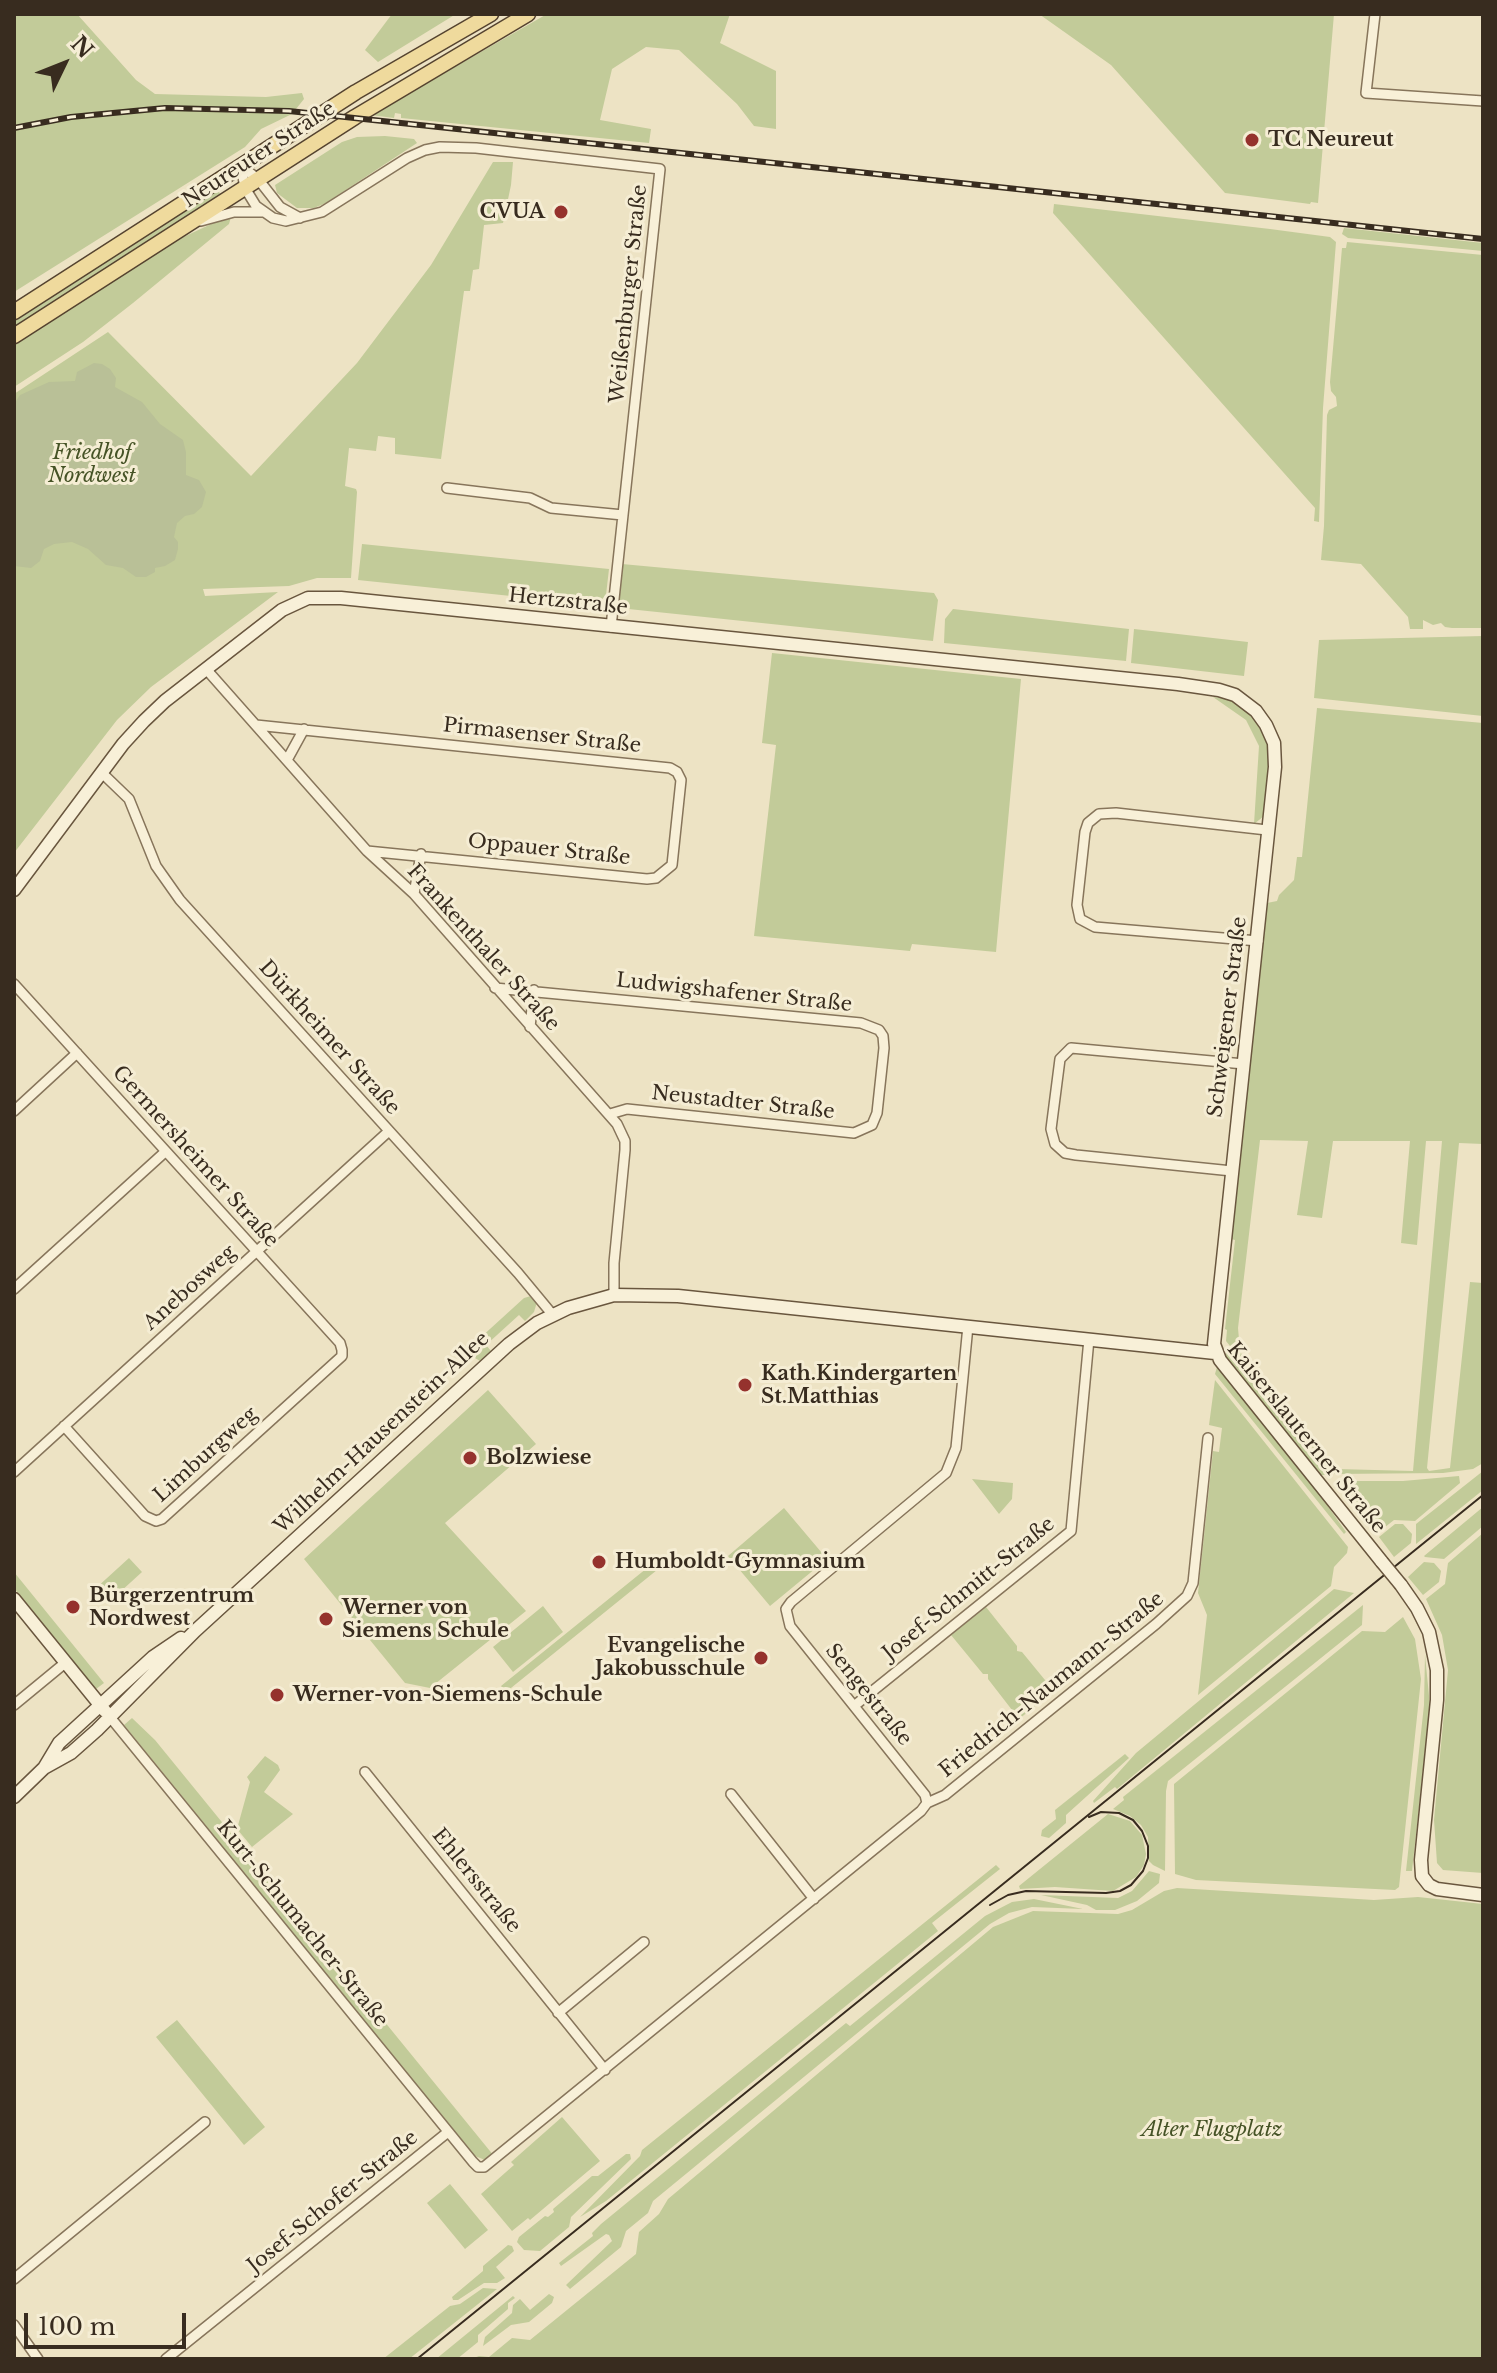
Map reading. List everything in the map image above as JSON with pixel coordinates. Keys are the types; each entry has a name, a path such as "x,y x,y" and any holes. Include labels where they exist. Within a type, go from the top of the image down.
{"main road":[{"name":"Neureuter Straße","path":"14,312 356,92 491,14"},
{"name":"Neureuter Straße","path":"14,336 355,117 528,14"},
{"name":"Hertzstraße","path":"14,890 101,772 144,721 282,610 308,598 1192,686 1227,692 1240,698"},
{"name":"Schweigener Straße","path":"1215,1353 1214,1336 1275,767 1274,743 1262,718 1240,698"},
{"name":"Wilhelm-Hausenstein-Allee","path":"14,1797 44,1768 71,1753 195,1631 509,1344 552,1314 614,1295"},
{"name":"Kaiserslauterner Straße","path":"614,1295 678,1296 1215,1353 1401,1585 1429,1632 1437,1670 1437,1700 1422,1876 1429,1885 1450,1892 1483,1895"},
{"path":"14,1599 110,1717"},
{"name":"Wilhelm-Hausenstein-Allee","path":"44,1768 59,1743 100,1705 161,1650 195,1631"}],"street":[{"path":"1375,14 1366,93 1483,101"},
{"name":"Weißenburger Straße","path":"300,218 322,212 416,154 440,147 476,148 660,169 611,627"},
{"path":"241,166 251,183 256,206 263,213"},
{"path":"251,183 280,207 300,218"},
{"path":"186,225 234,212 263,213 286,221 300,218"},
{"path":"447,488 530,498 551,508 623,515"},
{"name":"Frankenthaler Straße","path":"206,669 367,851 414,894 610,1114 622,1133 625,1150 614,1263 614,1295"},
{"name":"Pirmasenser Straße","path":"256,725 670,768 677,772 681,780 670,868"},
{"path":"287,760 304,729"},
{"name":"Dürkheimer Straße","path":"101,772 129,799 156,866 180,900 552,1314"},
{"path":"1258,941 1095,927 1080,919 1077,905 1085,832 1088,823 1099,814 1116,813 1267,830"},
{"name":"Oppauer Straße","path":"367,851 647,879 662,875 670,868"},
{"path":"414,894 421,854"},
{"name":"Germersheimer Straße","path":"14,984 340,1343 342,1356"},
{"name":"Ludwigshafener Straße","path":"495,988 861,1023 876,1028 883,1036 884,1048 877,1113 872,1125"},
{"path":"530,1027 534,990"},
{"path":"1232,1171 1065,1153 1055,1144 1051,1129 1060,1059 1071,1048 1244,1064"},
{"path":"14,1111 77,1053"},
{"name":"Neustadter Straße","path":"610,1114 627,1109 854,1133 872,1125"},
{"name":"Anebosweg","path":"14,1472 389,1131"},
{"path":"14,1289 165,1152"},
{"name":"Sengestraße","path":"927,1803 925,1795 790,1626 786,1609 946,1473 956,1448 968,1326"},
{"name":"Josef-Schmitt-Straße","path":"854,1706 1071,1531 1089,1339"},
{"name":"Limburgweg","path":"64,1426 145,1516 156,1521 162,1519 342,1356"},
{"name":"Friedrich-Naumann-Straße","path":"467,2155 478,2167 488,2165 924,1809 927,1803 945,1795 1187,1596 1193,1583 1208,1438"},
{"path":"14,1705 65,1663"},
{"name":"Kurt-Schumacher-Straße","path":"110,1717 467,2155"},
{"name":"Ehlersstraße","path":"365,1772 605,2070"},
{"path":"731,1794 814,1899"},
{"path":"558,2013 644,1942"},
{"path":"14,2279 205,2122"},
{"name":"Josef-Schofer-Straße","path":"166,2359 448,2132"},
{"path":"14,2325 38,2359"}],"green space":[{"path":"14,14 77,14 136,80 155,94 266,97 302,93 304,99 292,114 261,129 245,147 14,292"},
{"path":"392,14 456,14 378,62 365,50"},
{"path":"547,14 730,14 720,43 776,71 776,129 754,126 737,104 679,50 646,47 612,69 600,120 651,129 649,143 401,118 401,114 395,113 394,118 371,115"},
{"name":"TC Neureut","path":"1039,14 1334,14 1318,203 1225,193 1111,65"},
{"path":"357,137 414,139 417,143 314,208 297,208 277,193 275,185 342,142"},
{"path":"493,162 513,162 511,185 503,223 484,225 479,269 473,270 470,291 464,291 441,459 395,454 395,438 378,436 376,451 349,448 345,486 357,492 351,578 317,578 289,586 203,589 205,596 278,592 151,687 117,720 14,853 14,394 108,332 251,476 357,363 431,265"},
{"path":"217,189 221,195 14,328 14,317"},
{"path":"1054,204 1330,237 1336,242 1323,408 1319,522 1314,521 1315,508 1053,213"},
{"path":"231,217 229,224 133,303 83,342 14,387 14,342 166,245"},
{"path":"1344,228 1483,243 1483,251 1348,238 1342,234"},
{"path":"1347,242 1483,255 1483,628 1452,628 1423,620 1423,629 1410,629 1408,617 1361,564 1321,560 1327,415 1337,406 1330,382 1342,248 1346,248"},
{"name":"Friedhof Nordwest","path":"94,363 110,369 116,378 115,387 142,402 160,424 183,440 186,475 199,480 206,492 202,507 177,523 174,537 178,549 175,560 155,568 155,572 146,577 136,577 123,568 106,565 88,549 72,542 54,544 44,549 40,561 31,568 14,566 14,404 20,395 49,382 75,381 77,372"},
{"path":"362,544 609,569 606,595 597,605 358,580"},
{"path":"622,564 934,593 938,600 933,641 619,608"},
{"path":"953,609 1129,629 1126,661 944,643 945,619"},
{"path":"1134,629 1248,642 1244,676 1131,663"},
{"path":"1483,636 1483,716 1314,698 1319,640"},
{"path":"772,653 1021,679 996,952 912,944 910,951 754,936 776,745 762,743"},
{"path":"1213,697 1229,699 1241,705 1252,713 1264,731 1270,750 1269,790 1264,816 1254,824 1259,746 1246,720"},
{"path":"1317,708 1483,723 1483,1144 1459,1143 1427,1468 1429,1471 1450,1468 1470,1282 1483,1283 1483,1463 1473,1469 1443,1473 1334,1474 1226,1341 1235,1240 1231,1239 1267,903 1277,901 1294,880 1297,857 1302,857","holes":["1260,1140 1308,1141 1297,1215 1322,1218 1333,1141 1410,1141 1401,1243 1417,1245 1426,1141 1442,1141 1413,1471 1336,1469 1247,1365 1240,1351 1238,1328"]},
{"path":"531,1296 537,1302 534,1312 525,1321 519,1315 486,1345 491,1351 480,1361 475,1358 468,1349 524,1298"},
{"path":"1228,1352 1327,1475 1321,1475 1223,1356"},
{"path":"1217,1367 1315,1488 1346,1532 1344,1534 1215,1374"},
{"path":"1215,1380 1348,1547 1347,1553 1334,1567 1331,1586 1198,1695 1207,1615 1198,1593 1213,1451 1219,1452 1222,1428 1209,1425"},
{"path":"488,1390 536,1444 445,1523 526,1611 430,1688 405,1683 304,1559"},
{"path":"1483,1471 1483,1490 1416,1544 1416,1524"},
{"path":"1459,1476 1460,1483 1415,1521 1394,1520 1380,1531 1340,1481 1403,1481"},
{"path":"972,1479 1013,1483 1012,1499 999,1514"},
{"path":"1483,1507 1483,1526 1444,1559 1424,1556"},
{"path":"784,1508 827,1559 770,1606 728,1556"},
{"path":"1395,1524 1403,1524 1412,1534 1411,1543 1394,1557 1379,1537"},
{"path":"1483,1533 1483,1873 1443,1870 1437,1863 1434,1820 1448,1670 1442,1635 1426,1599 1445,1584 1448,1563"},
{"path":"129,1558 142,1572 108,1603 95,1589"},
{"path":"1424,1562 1434,1563 1441,1571 1439,1582 1423,1595 1408,1577"},
{"path":"652,1564 657,1570 506,1692 501,1686"},
{"path":"14,1572 104,1683 96,1689 14,1588"},
{"path":"1334,1589 1354,1593 1117,1789 1115,1787 1094,1803 1136,1753"},
{"path":"1363,1605 1362,1625 1168,1781 1165,1871 1153,1865 1149,1861 1148,1837 1141,1825 1113,1809 1124,1800 1123,1797"},
{"path":"543,1606 563,1632 513,1672 493,1647"},
{"path":"986,1607 1017,1646 1017,1651 1022,1652 1054,1691 1019,1719 988,1679 988,1674 983,1674 951,1635"},
{"path":"1403,1617 1415,1639 1421,1679 1399,1887 1395,1890 1196,1880 1175,1874 1174,1784 1362,1631 1385,1632"},
{"path":"1425,1655 1430,1706 1412,1871 1406,1871 1424,1705"},
{"path":"132,1718 155,1740 494,2156 485,2160 475,2156 124,1725"},
{"path":"1125,1754 1129,1758 1066,1815 1066,1823 1049,1838 1041,1836 1042,1830 1056,1819 1055,1810"},
{"path":"265,1756 280,1770 264,1792 293,1814 252,1847 237,1829 250,1782 247,1777"},
{"path":"1108,1814 1130,1821 1142,1835 1146,1854 1144,1865 1136,1877 1113,1891 1055,1887 1020,1889 1019,1886"},
{"path":"996,1865 1000,1869 932,1923 938,1931 606,2201 580,2217 640,2156 642,2150"},
{"path":"1149,1871 1160,1874 1159,1883 1137,1901 1115,1910 1096,1910 1087,1905 1041,1895 1118,1898 1132,1891"},
{"name":"Alter Flugplatz","path":"1177,1888 1374,1900 1418,1897 1483,1904 1483,2359 471,2359 489,2357 512,2338 530,2340 636,2254 639,2232 659,2214 668,2199 993,1927 1033,1911 1118,1914 1132,1910 1164,1891"},
{"path":"1034,1899 1083,1909 1032,1907 1009,1913 990,1924 653,2201 648,2213 626,2231 621,2247 570,2289 566,2285 612,2241 606,2234 561,2266 559,2263 593,2236 592,2233 601,2224 846,2023 850,2026 985,1916 1012,1902"},
{"path":"177,2020 265,2127 244,2145 156,2037"},
{"path":"562,2117 600,2161 530,2220 528,2218 512,2231 481,2194 514,2165 511,2162"},
{"path":"630,2154 631,2159 571,2217 569,2227 540,2251 524,2250 517,2242 519,2237 554,2212 553,2209 592,2176 598,2176"},
{"path":"450,2184 488,2230 465,2249 427,2203"},
{"path":"508,2245 514,2251 496,2267 505,2278 497,2283 484,2283 458,2300 453,2300 452,2297 483,2271 483,2266"},
{"path":"483,2288 497,2289 409,2359 383,2359 450,2306 460,2304"},
{"path":"549,2294 554,2297 552,2303 529,2322 511,2325 483,2346 485,2337 512,2313 513,2305 520,2299 530,2310"},
{"path":"513,2296 515,2298 508,2303 508,2309 478,2335 478,2342 457,2359 436,2359"}],"tram line":[{"path":"417,2359 1483,1495"},
{"path":"990,1905 1008,1895 1026,1891 1106,1893 1131,1885 1143,1871 1148,1858 1148,1846 1142,1831 1133,1820 1119,1813 1101,1812 1089,1817"}],"railway":[{"path":"14,128 71,117 165,108 289,111 1483,239"}],"place":[{"name":"TC Neureut","path":"1252,140"},
{"name":"CVUA","path":"561,212"},
{"name":"Kath.Kindergarten St.Matthias","path":"745,1385"},
{"name":"Bolzwiese","path":"470,1458"},
{"name":"Humboldt-Gymnasium","path":"599,1562"},
{"name":"Bürgerzentrum Nordwest","path":"73,1607"},
{"name":"Werner von Siemens Schule","path":"326,1619"},
{"name":"Evangelische Jakobusschule","path":"761,1658"},
{"name":"Werner-von-Siemens-Schule","path":"277,1695"}]}
